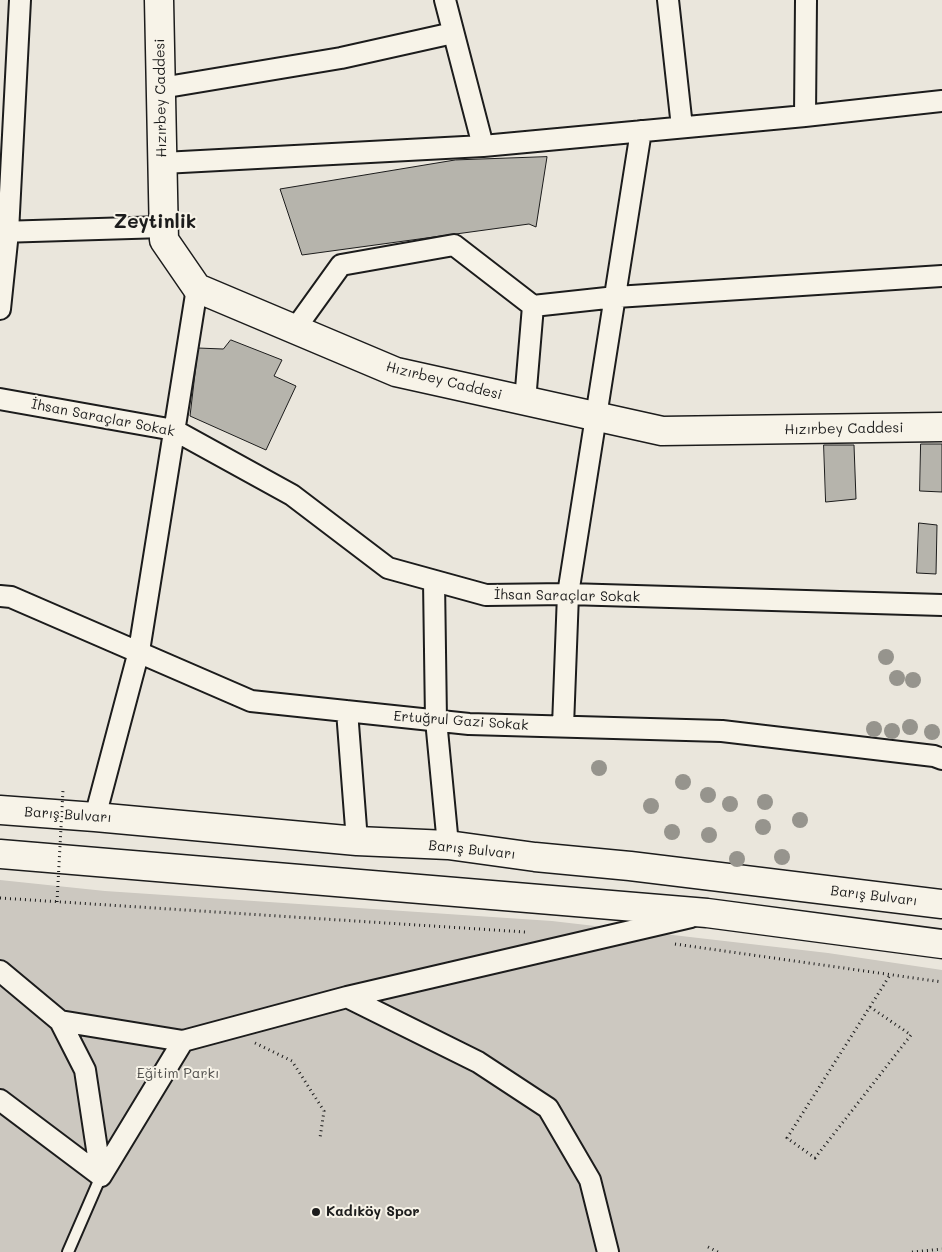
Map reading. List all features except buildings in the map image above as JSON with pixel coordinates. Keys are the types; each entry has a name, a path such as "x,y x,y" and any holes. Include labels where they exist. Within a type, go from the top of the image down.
{"main road":[{"name":"Hızırbey Caddesi","path":"159,0 164,240 197,288 396,372 662,431 942,427"},
{"name":"Barış Bulvarı","path":"0,810 357,841 448,845 535,857 639,867 942,904"},
{"path":"0,854 707,913 942,944"}],"street":[{"path":"0,309 4,232 8,54 20,0"},
{"path":"445,0 483,146"},
{"path":"668,0 682,127"},
{"path":"805,116 806,0"},
{"path":"161,88 341,58 454,33"},
{"path":"163,163 483,146 805,116 942,101"},
{"path":"563,726 568,594 641,131"},
{"path":"4,232 164,227"},
{"path":"295,329 341,265 454,245 534,306 616,297 942,276"},
{"path":"95,817 139,651 197,288"},
{"path":"525,401 534,306"},
{"name":"İhsan Saraçlar Sokak","path":"0,399 174,430 292,495 388,568 486,595 568,594 942,605"},
{"path":"434,581 436,720 448,845"},
{"name":"Ertuğrul Gazi Sokak","path":"0,596 11,597 251,701 469,724 722,731 925,755 942,759"},
{"path":"347,711 357,841"},
{"path":"60,1021 183,1040 347,997 707,913"},
{"path":"0,971 60,1021 84,1070 101,1176"},
{"path":"347,997 478,1062 548,1108 590,1180 608,1252"},
{"path":"101,1176 183,1040"},
{"path":"0,1100 101,1176"}],"lane":[{"path":"68,1252 101,1176"}],"path":[{"path":"57,902 63,790"},
{"path":"0,898 526,932"},
{"path":"671,943 942,982"},
{"path":"870,1007 911,1035 815,1158 787,1138 890,975"},
{"path":"224,1030 292,1061 324,1111 320,1138"},
{"path":"708,1246 718,1252"},
{"path":"912,1252 942,1249"}],"green space":[{"name":"Eğitim Parkı","path":"0,880 105,891 552,921 828,953 942,970 942,1252 0,1252"}],"place":[{"name":"Kadıköy Spor","path":"316,1212"}],"district":[{"name":"Zeytinlik","path":"155,222"}]}
